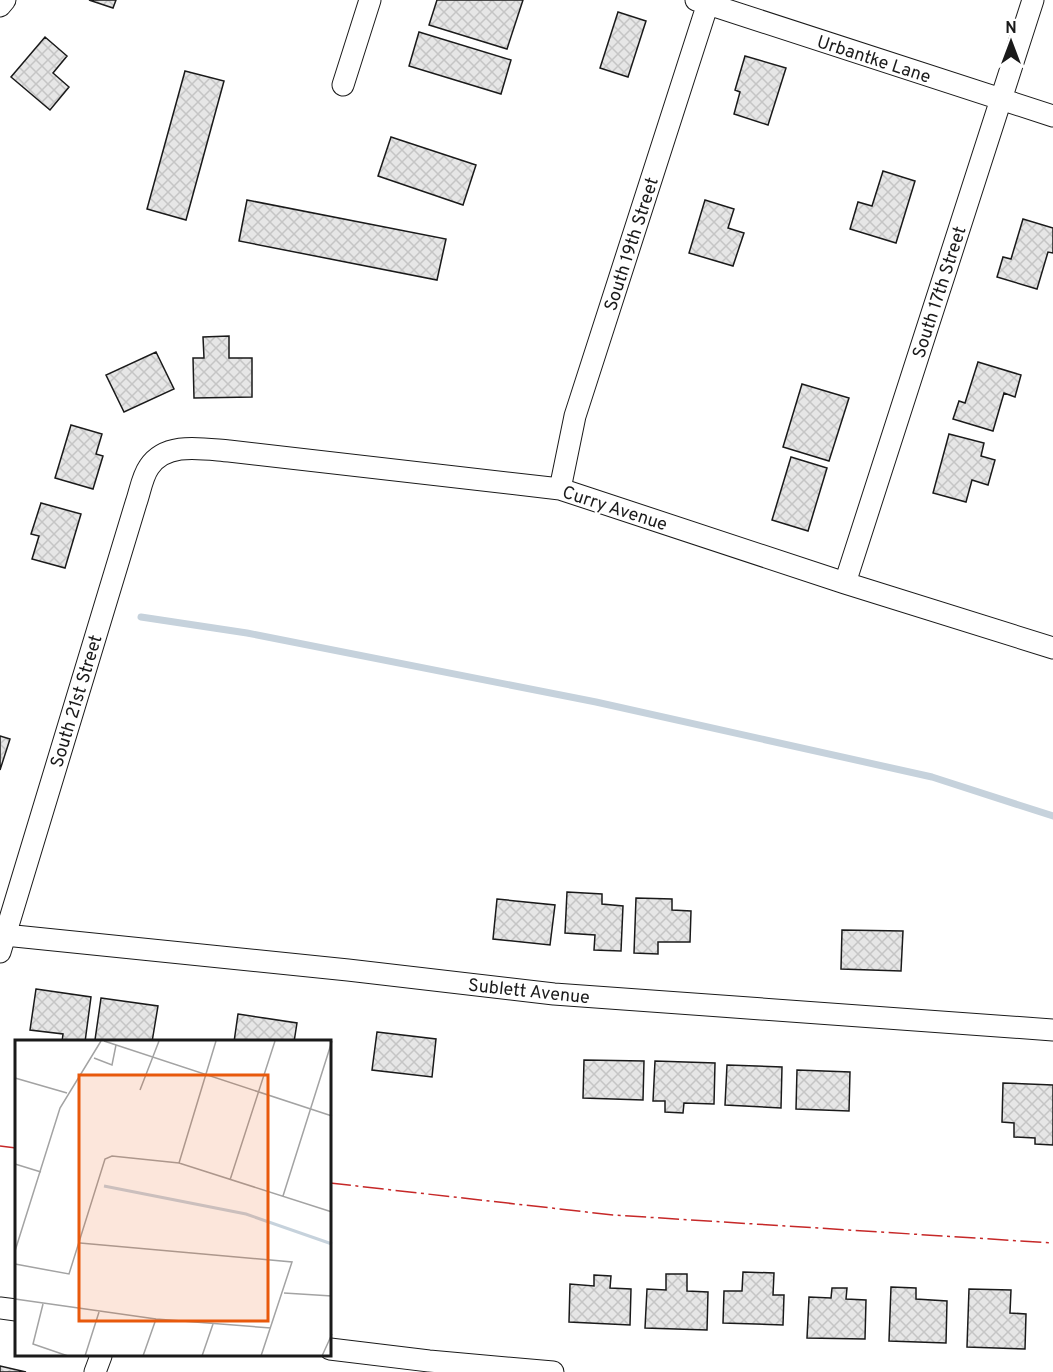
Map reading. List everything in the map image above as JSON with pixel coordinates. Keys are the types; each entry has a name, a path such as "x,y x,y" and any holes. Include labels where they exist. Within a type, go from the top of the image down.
{"street":[{"path":"0,6 5,0"},
{"path":"342,85 370,0"},
{"name":"South 17th Street","path":"845,583 1033,0"},
{"name":"Urbantke Lane","path":"704,1 1053,116"},
{"name":"South 19th Street","path":"560,489 575,417 704,1"},
{"name":"Curry Avenue","path":"161,455 186,448 229,451 560,489 845,583 1053,648"},
{"name":"South 21st Street","path":"3,944 136,503 148,467 161,455"},
{"name":"Sublett Avenue","path":"3,944 348,970 554,994 1053,1030"},
{"path":"0,1308 15,1310"},
{"path":"332,1349 427,1367 553,1372"},
{"path":"95,1372 101,1357"}],"building":[{"path":"89,0 116,0 113,8"},
{"path":"437,0 523,0 507,49 429,25"},
{"path":"618,12 646,21 628,77 600,68"},
{"path":"419,32 511,60 501,94 409,66"},
{"path":"45,37 67,56 53,73 69,87 50,110 11,77"},
{"path":"745,56 786,68 768,125 734,114 740,92 735,90"},
{"path":"185,71 224,81 186,220 147,209"},
{"path":"391,137 476,165 463,205 378,176"},
{"path":"883,171 915,181 896,243 850,229 858,202 872,206"},
{"path":"247,200 446,239 437,280 239,241"},
{"path":"705,200 734,209 728,228 744,233 733,266 689,253"},
{"path":"1023,219 1053,228 1053,253 1048,252 1037,289 997,277 1003,257 1011,259"},
{"path":"229,336 229,358 252,358 252,397 194,398 193,358 204,358 203,337"},
{"path":"156,352 174,389 124,412 106,375"},
{"path":"978,362 1021,375 1015,397 1004,393 993,431 953,419 959,401 965,403"},
{"path":"802,384 849,398 829,461 783,447"},
{"path":"71,425 102,434 96,454 103,456 93,489 55,478"},
{"path":"949,434 984,443 981,456 995,460 988,485 972,480 966,502 933,493"},
{"path":"791,457 827,468 808,531 772,520"},
{"path":"41,503 81,514 65,568 32,559 39,536 31,534"},
{"path":"0,736 10,739 0,770"},
{"path":"567,892 602,894 602,904 623,906 621,951 594,950 595,935 565,933"},
{"path":"636,898 672,899 672,910 691,911 690,942 658,942 658,954 634,953"},
{"path":"497,899 555,905 550,945 493,939"},
{"path":"842,930 903,931 901,971 841,969"},
{"path":"36,989 91,997 85,1040 62,1040 63,1034 30,1030"},
{"path":"101,998 158,1006 152,1040 95,1040"},
{"path":"238,1014 297,1023 294,1040 234,1040"},
{"path":"377,1032 436,1039 432,1077 372,1070"},
{"path":"584,1060 644,1061 643,1100 583,1098"},
{"path":"655,1061 715,1063 714,1104 684,1103 683,1113 665,1112 665,1101 653,1101"},
{"path":"727,1065 782,1067 781,1108 725,1105"},
{"path":"797,1070 850,1072 849,1111 796,1109"},
{"path":"1003,1083 1053,1085 1053,1145 1035,1144 1035,1138 1014,1137 1014,1123 1002,1122"},
{"path":"743,1272 774,1273 773,1295 784,1295 783,1325 723,1323 724,1291 742,1291"},
{"path":"666,1274 687,1274 687,1291 708,1292 707,1330 645,1328 647,1289 666,1290"},
{"path":"594,1275 611,1276 610,1288 631,1289 630,1325 569,1322 570,1284 594,1286"},
{"path":"891,1287 916,1288 916,1299 947,1301 946,1343 889,1341"},
{"path":"832,1288 847,1288 846,1299 866,1300 865,1339 807,1338 809,1297 831,1298"},
{"path":"969,1289 1011,1290 1010,1313 1026,1314 1025,1349 967,1347"},
{"path":"0,1366 26,1372 0,1372"}],"waterway":[{"path":"141,617 247,633 596,702 932,777 1053,816"}],"power":[{"path":"0,1146 15,1148"},
{"path":"332,1183 613,1215 1053,1243"}]}
